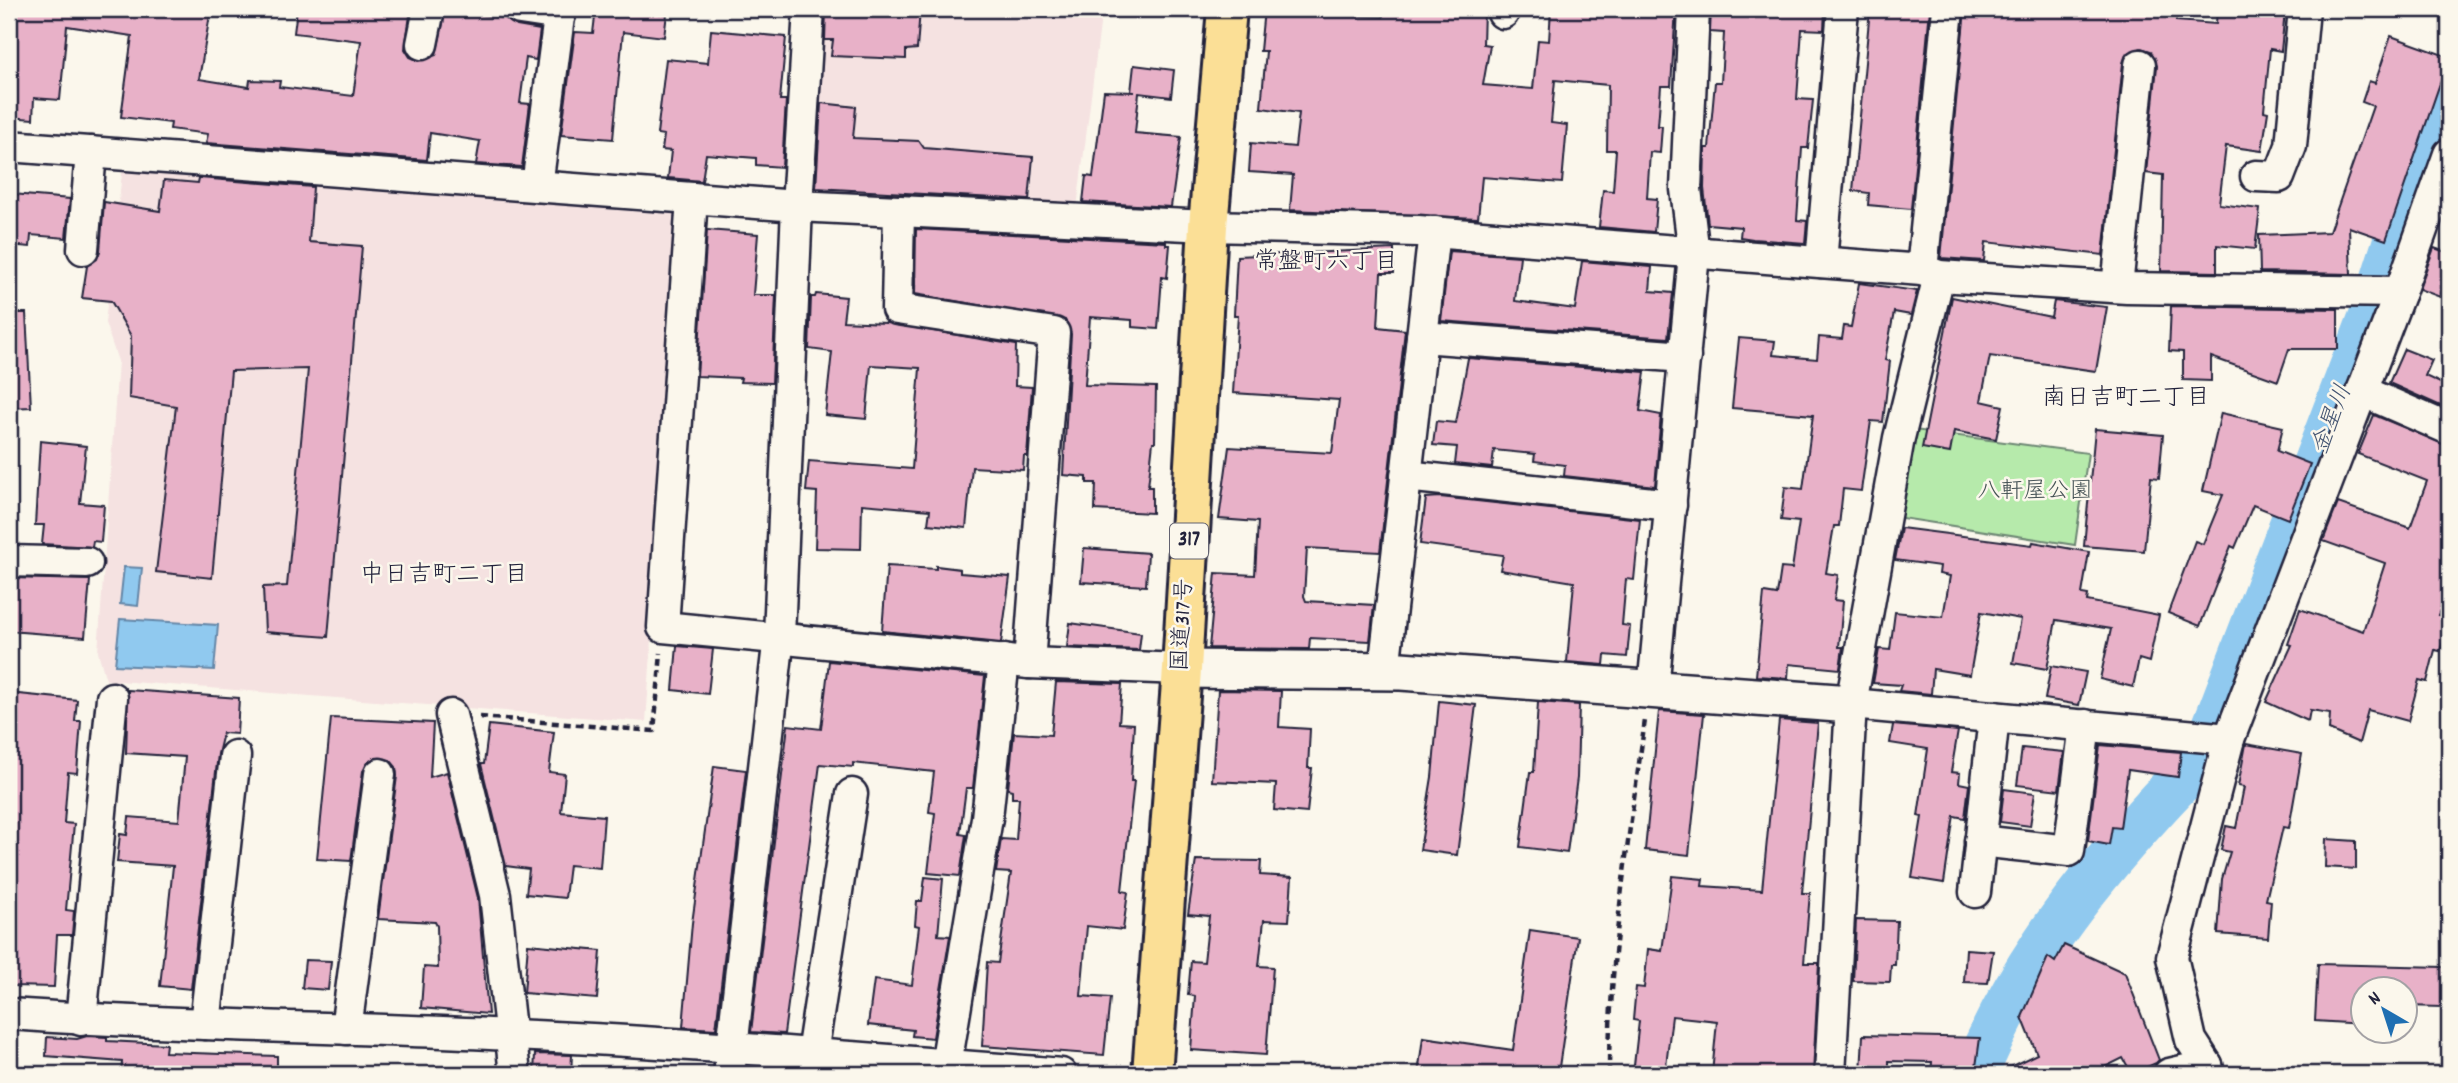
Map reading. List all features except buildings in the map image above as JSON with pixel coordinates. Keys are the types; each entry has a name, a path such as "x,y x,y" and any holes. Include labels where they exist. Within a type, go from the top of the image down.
{"highway":[{"name":"国道317号","path":"1152,1074 1182,669 1208,226 1227,9"}],"street":[{"path":"422,44 429,9"},
{"path":"520,9 560,12 537,186"},
{"path":"732,1061 779,636 797,206 809,9"},
{"path":"1651,689 1694,254 1686,189 1694,9"},
{"path":"1821,262 1843,9"},
{"path":"1830,1074 1851,704 1931,273 1948,9"},
{"path":"2256,176 2279,177 2291,146 2304,9"},
{"path":"2117,287 2140,65"},
{"path":"9,146 797,206 1208,226 1434,232 2117,287 2400,292"},
{"path":"83,249 91,152"},
{"path":"2169,1074 2208,1070 2192,1040 2172,957 2229,738 2400,292 2438,228 2449,153"},
{"path":"692,198 663,628 779,636 1016,661 1182,669 1384,670 1851,704 2229,738"},
{"path":"899,211 897,309 1054,333 1016,661 946,1065"},
{"path":"1384,670 1434,232"},
{"path":"1422,337 1685,357"},
{"path":"2362,391 2449,429"},
{"path":"1406,476 1671,505"},
{"path":"9,561 88,563"},
{"path":"81,1020 112,698"},
{"path":"451,715 495,895 515,1074"},
{"path":"1975,892 1994,717"},
{"path":"1980,841 2069,851 2085,725"},
{"path":"205,1024 234,756"},
{"path":"346,1029 380,774"},
{"path":"812,1054 852,794"},
{"path":"9,1014 81,1020 512,1035 732,1061 812,1054 885,1067 946,1065 1061,1074"}],"path":[{"path":"451,715 654,731 663,628"},
{"path":"1608,1074 1616,930 1651,689"}],"shaded area":[{"path":"816,9 1102,9 1077,208 805,190"},
{"path":"130,167 683,210 646,722 106,680 98,652 118,361 105,323 122,173"}],"green space":[{"name":"八軒屋公園","path":"1914,430 2088,453 2075,545 1895,517"}],"water":[{"path":"124,567 142,568 138,606 120,604"},
{"path":"120,619 218,625 214,670 115,665"}],"waterway":[{"name":"金星川","path":"1975,1074 2006,1007 2066,914 2136,828 2203,759 2372,317 2449,77"}],"district":[{"name":"常盤町六丁目","path":"1326,263"},
{"name":"南日吉町二丁目","path":"2126,399"},
{"name":"中日吉町二丁目","path":"444,576"}]}
